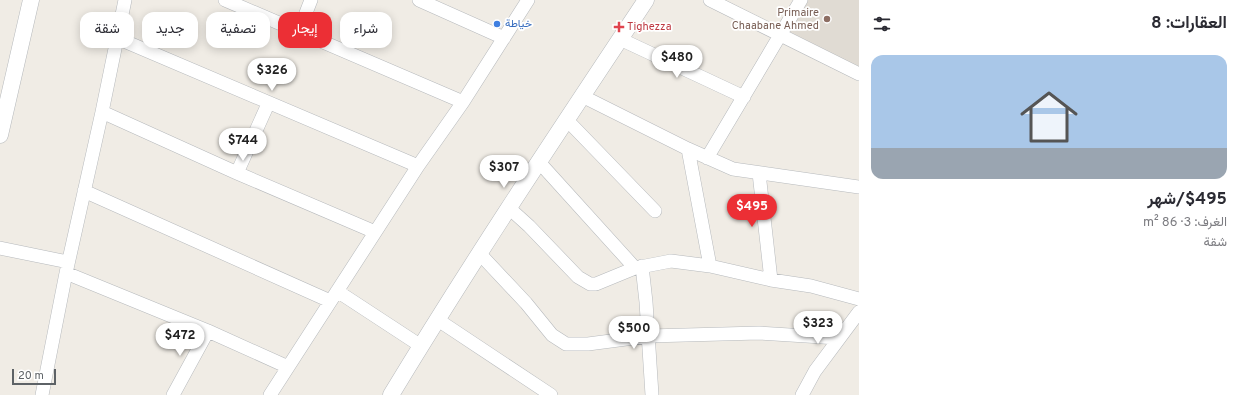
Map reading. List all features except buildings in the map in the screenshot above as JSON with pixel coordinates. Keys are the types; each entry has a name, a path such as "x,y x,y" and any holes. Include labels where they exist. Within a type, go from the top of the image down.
{"street":[{"path":"0,135 31,0"},
{"path":"122,12 125,0"},
{"path":"225,0 278,22"},
{"path":"306,12 311,0"},
{"path":"419,0 504,38"},
{"path":"270,395 418,166 463,102 528,0"},
{"path":"391,395 566,119 646,0"},
{"path":"710,0 859,74"},
{"path":"707,158 800,0"},
{"path":"620,39 744,97"},
{"path":"134,45 268,104 418,166"},
{"path":"332,45 463,102"},
{"path":"42,395 67,268 115,48"},
{"path":"582,96 688,150 733,169 859,187"},
{"path":"237,173 268,104"},
{"path":"102,112 237,173 375,232"},
{"path":"566,119 655,211"},
{"path":"688,150 710,266"},
{"path":"539,162 638,267 649,336 652,395"},
{"path":"758,173 771,280"},
{"path":"84,191 334,296 421,346"},
{"path":"509,208 529,226 578,277 590,284 596,284 638,267 671,260 710,266 771,280 811,286 859,299"},
{"path":"0,248 67,268 288,367"},
{"path":"480,254 526,303 552,335 566,344 588,344 649,336 760,333 838,338"},
{"path":"802,395 815,371 838,338 859,312"},
{"path":"438,320 551,395"},
{"path":"173,395 208,331"}],"shaded area":[{"name":"Primaire Chaabane Ahmed","path":"806,0 859,0 859,72 783,38"}],"place":[{"name":"Primaire Chaabane Ahmed","path":"827,19"},
{"name":"خياطة","path":"497,24"},
{"name":"Tighezza","path":"619,27"}]}
